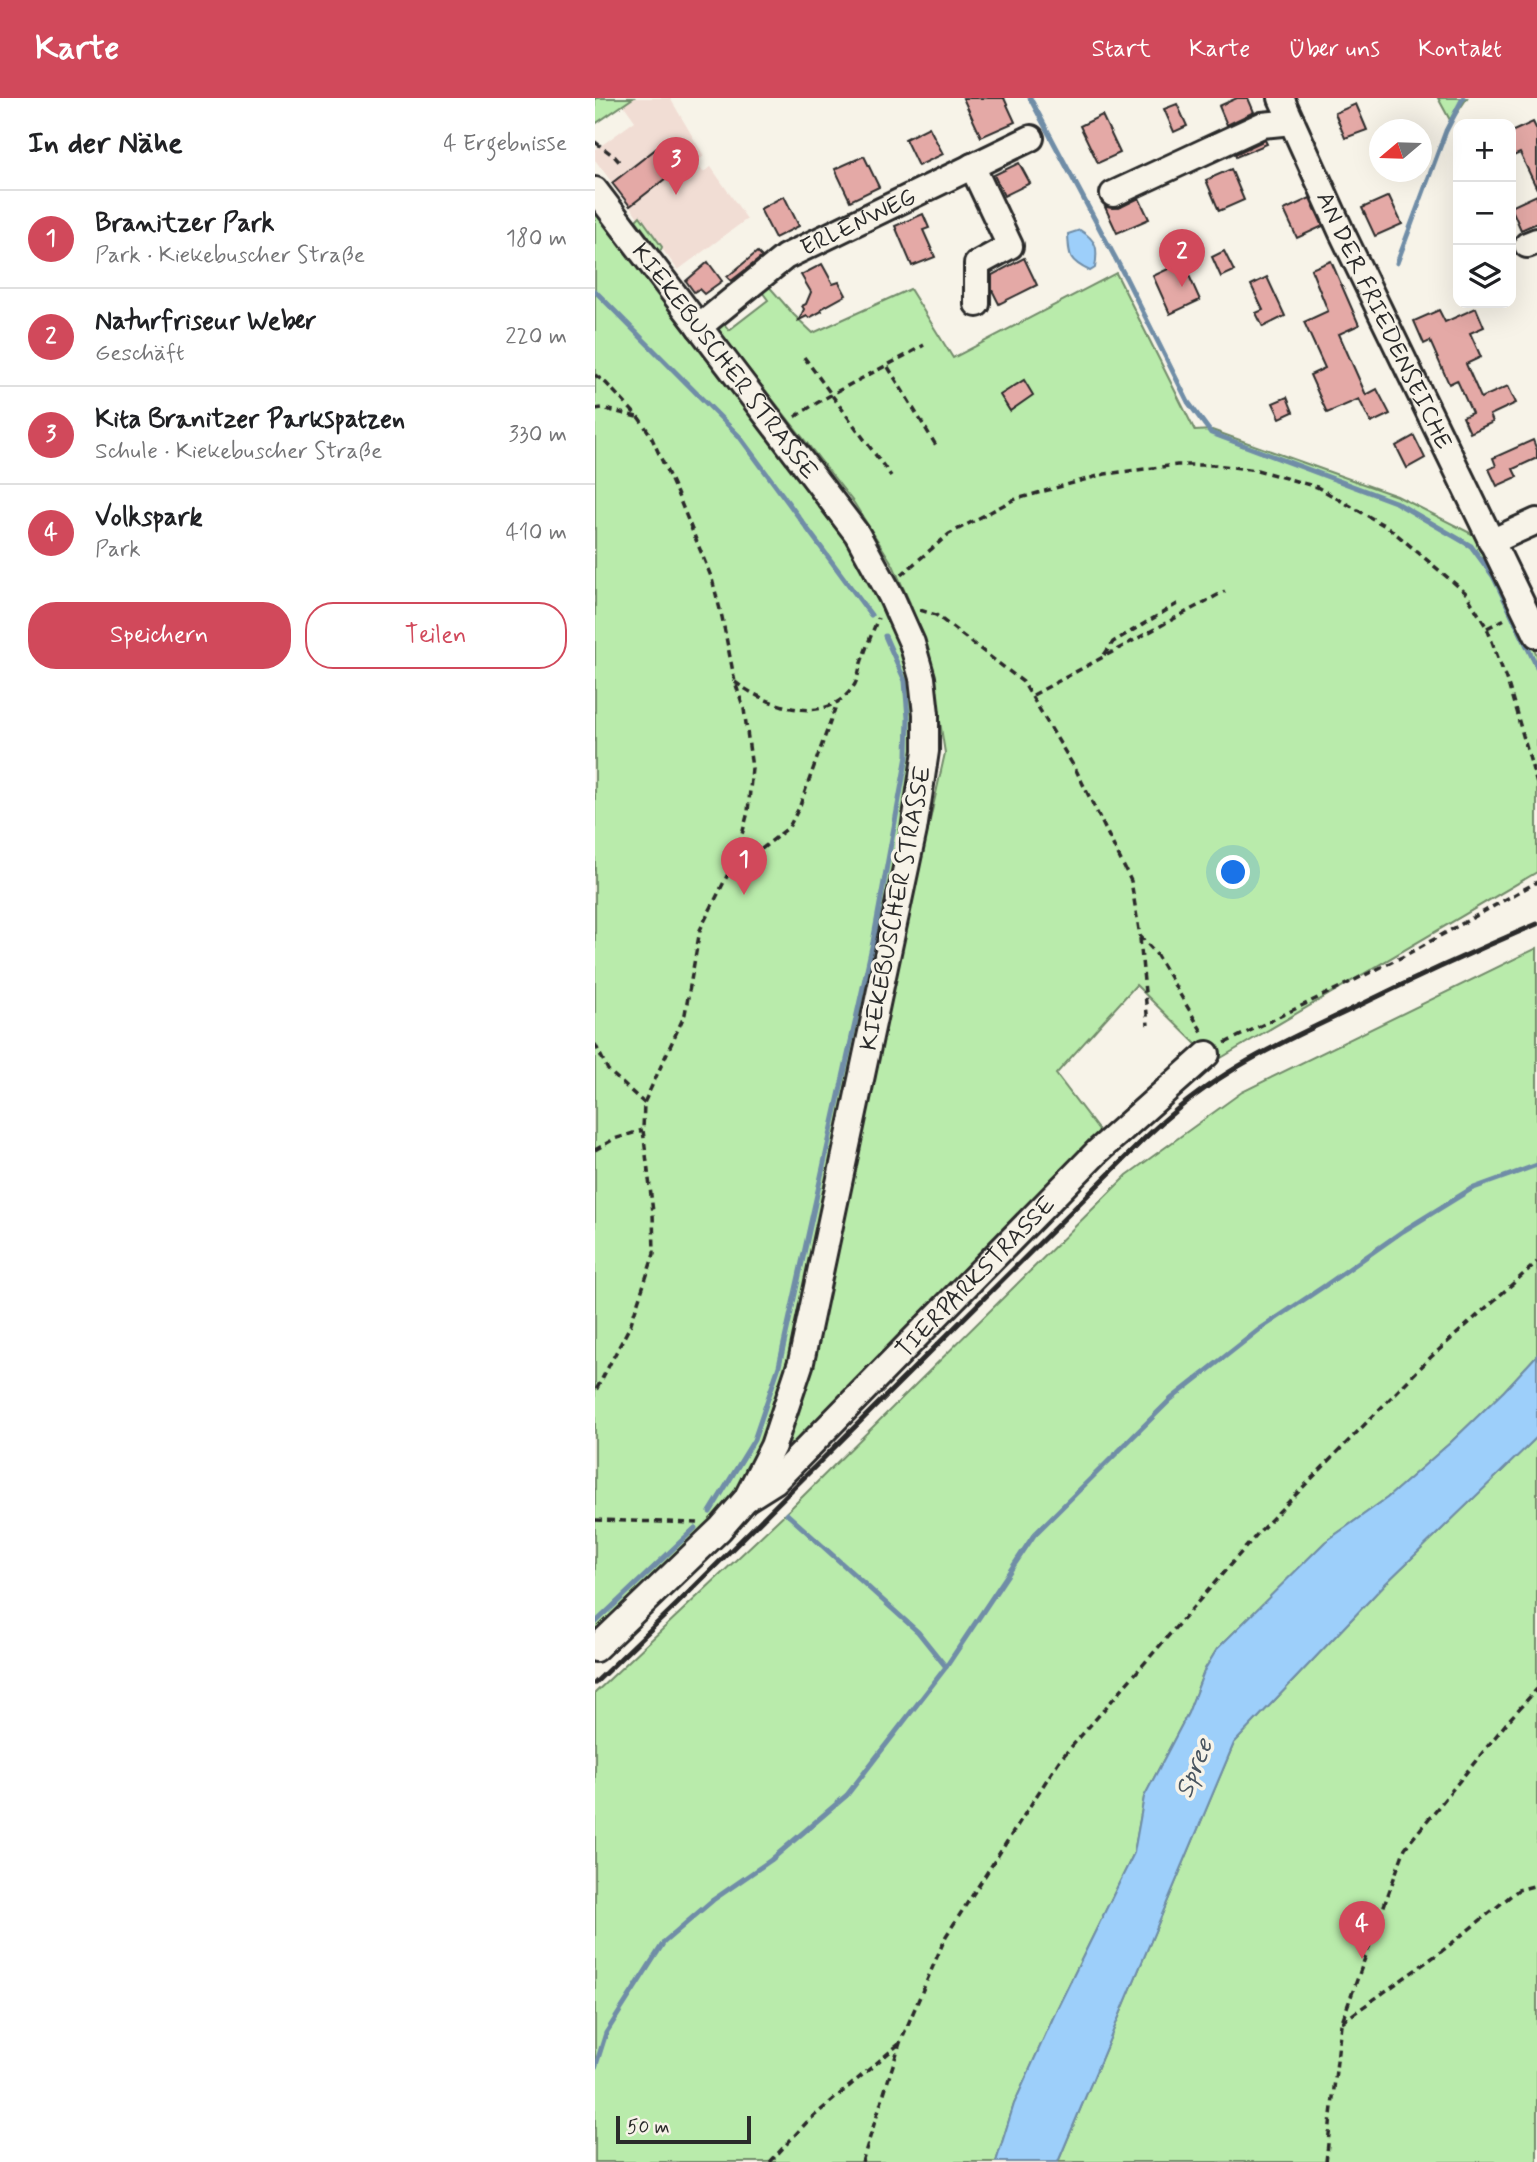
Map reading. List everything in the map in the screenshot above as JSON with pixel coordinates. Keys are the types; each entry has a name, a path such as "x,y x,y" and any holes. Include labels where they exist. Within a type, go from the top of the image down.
{"street":[{"name":"AN DER FRIEDENSEICHE","path":"1281,98 1342,233 1537,635"},
{"path":"1113,194 1262,125 1292,122"},
{"name":"ERLENWEG","path":"699,327 785,257 1031,138"},
{"path":"972,166 1010,246 977,264 977,304"},
{"name":"KIEKEBUSCHER STRASSE","path":"595,190 839,509 873,559 912,643 922,678 926,714 926,751 914,830 801,1362 773,1446 746,1499 720,1529 595,1649"},
{"path":"1491,542 1537,521"},
{"name":"TIERPARKSTRASSE","path":"746,1499 775,1480 1098,1151 1207,1054"}],"path":[{"path":"595,142 622,165"},
{"path":"804,410 831,393 888,367 924,345"},
{"path":"804,357 891,476"},
{"path":"888,367 937,447"},
{"path":"595,375 639,418 650,434 712,579 735,682 744,709 752,768 748,812 731,868 700,930 685,1014 644,1103 643,1130 653,1212 654,1254 630,1326 595,1392"},
{"path":"595,409 602,408 639,418"},
{"path":"897,583 902,573 949,534 1013,500 1105,474 1177,465 1216,464 1257,470 1317,487 1389,528 1465,592 1487,628 1509,687 1537,784"},
{"path":"1033,695 1225,591"},
{"path":"1103,657 1113,642 1179,603"},
{"path":"917,608 936,615 1023,682 1076,770 1131,881 1140,936 1149,1025"},
{"path":"735,682 753,695 788,709 824,708 838,701 855,684 879,616"},
{"path":"1487,628 1506,619"},
{"path":"731,868 748,860 789,827 799,808 838,701"},
{"path":"1140,936 1156,952 1205,1037 1207,1054 1402,957 1537,882"},
{"path":"595,1044 608,1070 644,1103"},
{"path":"595,1150 614,1139 643,1130"},
{"path":"862,2162 901,2043 946,1936 1059,1761 1259,1532 1431,1357 1537,1262"},
{"path":"595,1520 702,1523 720,1529"},
{"path":"1326,2162 1341,2024 1405,1848 1537,1689"},
{"path":"1341,2024 1442,1951 1518,1890 1537,1885"},
{"path":"770,2162 807,2122 901,2043"}],"shaded area":[{"path":"633,98 670,98 704,156 696,162 703,172 711,167 747,219 678,270 595,160 595,150 635,121 623,104"}],"green space":[{"path":"595,98 633,98 595,124"},
{"path":"1438,98 1467,98 1453,119 1451,122"},
{"path":"595,200 830,512 893,619 912,680 918,753 832,1166 786,1368 763,1444 738,1490 716,1521 595,1638"},
{"path":"640,216 662,247 660,252 636,220"},
{"path":"1116,273 1195,431 1212,430 1397,496 1482,539 1537,655 1537,872 1214,1062 1136,985 1056,1074 1112,1148 798,1446 785,1442 804,1384 945,753 933,677 910,603 893,565 854,503 714,325 721,320 729,330 768,300 760,289 767,284 813,333 910,289 953,358"},
{"path":"1537,948 1537,1355 1450,1443 1387,1498 1325,1542 1217,1649 1205,1669 1188,1713 1144,1797 1134,1853 1057,2009 1014,2104 996,2162 595,2162 595,1693 792,1507 1127,1175 1242,1092"},
{"path":"1537,1437 1537,2162 1058,2162 1234,1743 1385,1584"}],"water":[{"path":"1080,230 1095,246 1095,268 1090,271 1074,261 1070,253 1068,234"},
{"name":"Spree","path":"1537,1355 1537,1437 1385,1584 1234,1743 1058,2162 996,2162 1014,2104 1057,2009 1134,1853 1144,1797 1188,1713 1205,1669 1217,1649 1325,1542 1387,1498 1450,1443"}],"building":[{"path":"963,98 1004,98 1015,122 981,137"},
{"path":"1237,98 1248,98 1254,112 1227,125 1219,106"},
{"path":"1177,104 1187,126 1174,132 1164,109"},
{"path":"1356,104 1367,130 1345,138 1335,113"},
{"path":"1102,115 1120,153 1098,163 1080,126"},
{"path":"1533,122 1537,130 1537,189 1520,153 1516,155 1516,130"},
{"path":"929,127 943,154 918,166 905,139"},
{"path":"1265,140 1267,144 1236,157 1235,154"},
{"path":"657,148 675,171 630,206 612,183"},
{"path":"864,156 879,187 850,201 835,169"},
{"path":"1019,163 1030,183 1004,196 994,175"},
{"path":"1231,169 1244,200 1219,211 1206,180"},
{"path":"1537,195 1537,223 1521,230 1516,218 1516,205"},
{"path":"784,196 799,226 775,238 760,209"},
{"path":"1389,196 1402,224 1375,236 1362,208"},
{"path":"1139,198 1149,219 1117,233 1105,207 1119,208"},
{"path":"1310,198 1323,226 1297,238 1284,210"},
{"path":"923,214 929,228 923,230 935,257 912,266 895,226"},
{"path":"1224,251 1234,271 1221,277 1212,257"},
{"path":"757,252 762,257 731,281 727,277"},
{"path":"1024,258 1037,285 999,304 992,290 992,275"},
{"path":"1331,261 1359,325 1339,334 1366,395 1377,389 1390,414 1371,423 1359,399 1327,413 1310,375 1325,368 1304,322 1328,311 1311,269"},
{"path":"708,262 722,281 704,294 699,289 694,292 686,281"},
{"path":"1183,262 1200,300 1170,314 1153,276"},
{"path":"822,264 833,284 839,282 846,295 809,318 807,316 799,320 804,309 802,306 806,304 811,292 801,275"},
{"path":"1267,277 1285,316 1263,327 1256,313 1263,310 1251,285"},
{"path":"1476,308 1484,327 1470,333 1481,357 1466,364 1481,398 1508,386 1516,403 1490,415 1493,422 1470,433 1463,417 1472,413 1457,380 1449,384 1430,341 1424,344 1414,321 1439,310 1445,322"},
{"path":"1024,380 1033,395 1010,411 1000,395"},
{"path":"1287,397 1293,412 1280,418 1273,403"},
{"path":"1414,436 1425,458 1407,468 1396,446"},
{"path":"1533,440 1537,458 1513,469 1517,477 1497,486 1489,469 1496,466 1493,458"}],"waterway":[{"path":"1030,98 1126,278 1188,402 1211,433 1395,502 1471,546 1493,576 1537,667"},
{"path":"1397,263 1446,131 1463,98"},
{"path":"595,291 739,436 871,615"},
{"path":"710,1512 754,1440 779,1366 873,942 907,756 905,681 885,636"},
{"path":"595,2068 606,2033 664,1942 713,1900 771,1860 847,1795 946,1667 1034,1535 1171,1399 1260,1329 1403,1231 1471,1189 1537,1165"},
{"path":"787,1514 918,1632 946,1667"},
{"path":"595,1623 695,1528"}],"railway":[{"path":"595,1683 1168,1117 1217,1080 1294,1036 1537,924"}],"place":[{"name":"Kita Branitzer Parkspatzen","path":"676,195"},
{"name":"Naturfriseur Weber","path":"1182,287"},
{"name":"Branitzer Park","path":"744,895"},
{"name":"Volkspark","path":"1362,1959"}]}
